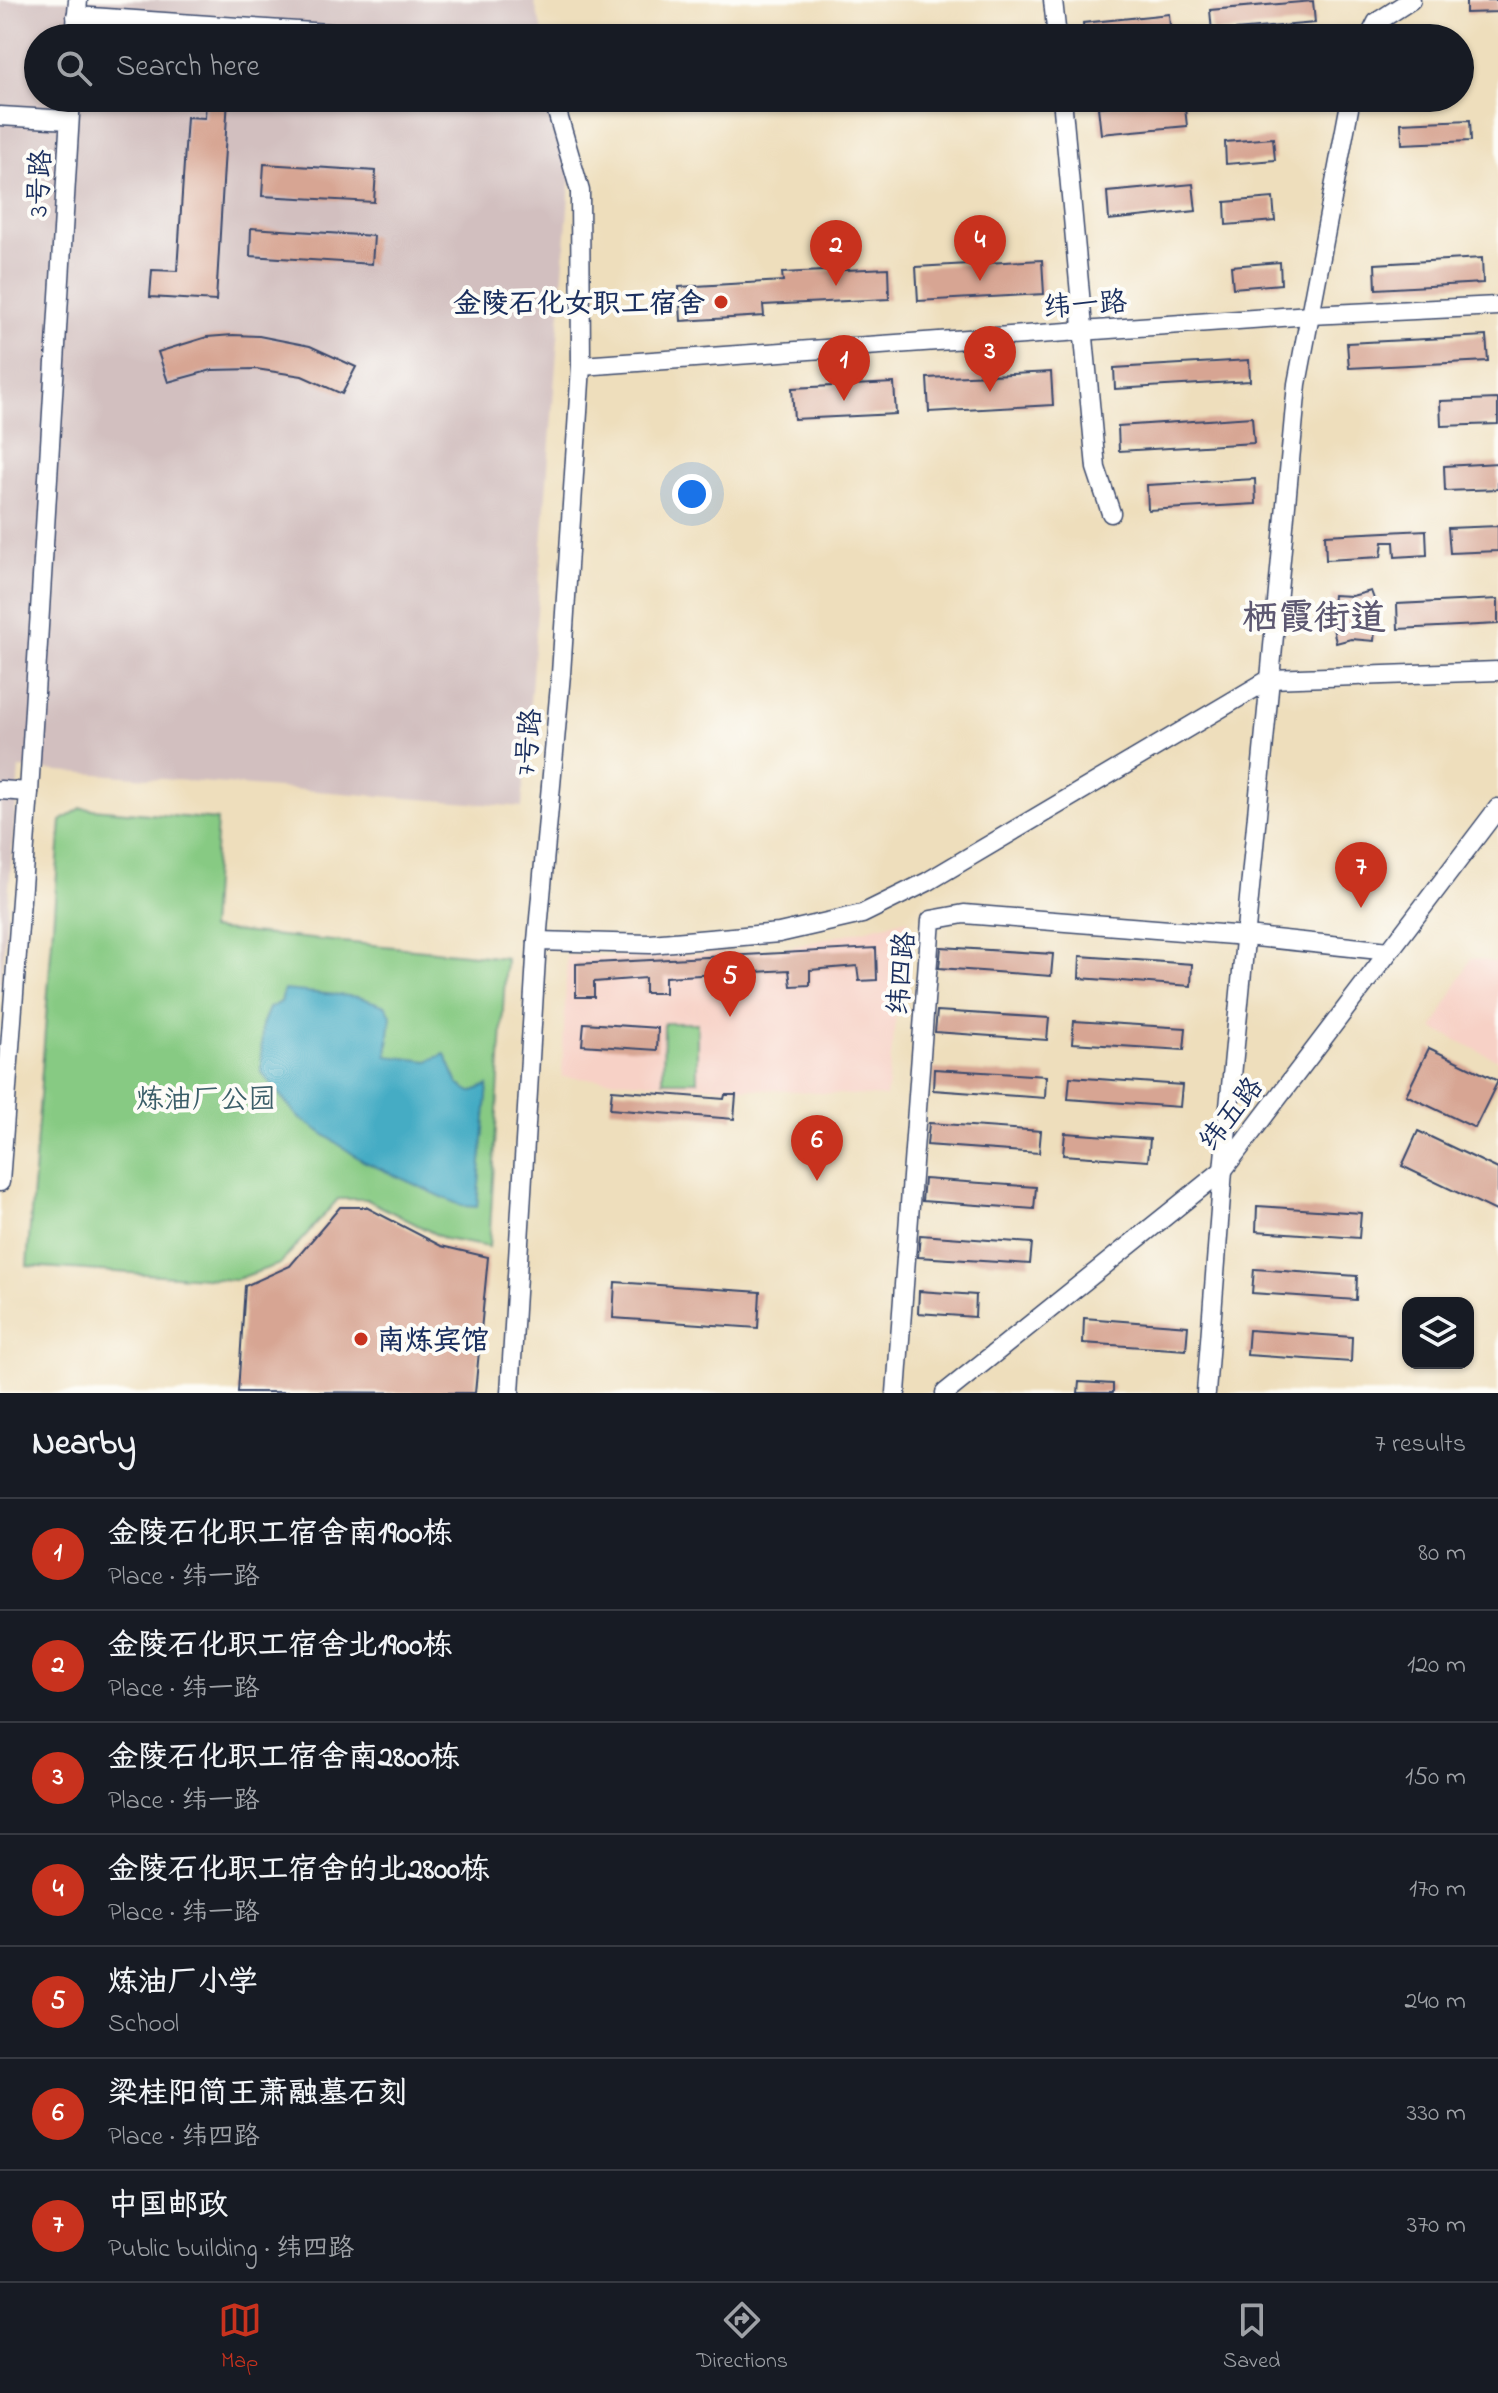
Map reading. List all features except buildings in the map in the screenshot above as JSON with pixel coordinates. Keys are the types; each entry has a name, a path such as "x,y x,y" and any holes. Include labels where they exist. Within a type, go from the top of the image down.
{"street":[{"path":"1053,0 1056,24"},
{"path":"1376,24 1411,0"},
{"path":"77,8 250,24"},
{"name":"3号路","path":"0,1182 4,1088 29,792 70,112"},
{"name":"7号路","path":"510,1393 537,941 561,674 581,366 580,191 557,112"},
{"path":"1063,112 1096,468 1111,513"},
{"path":"1206,1393 1223,1170 1297,384 1348,112"},
{"path":"0,116 69,120"},
{"name":"纬一路","path":"581,366 1310,315 1498,306"},
{"path":"537,941 650,944 779,933 862,914 927,882 1270,679 1498,671"},
{"path":"0,790 29,792"},
{"name":"纬五路","path":"945,1393 1223,1170 1498,808"},
{"name":"纬四路","path":"896,1393 931,920 964,914 1246,936 1389,951"}],"shaded area":[{"path":"0,0 534,0 540,24 24,24 24,112 565,112 573,143 522,807 19,768 0,997"},
{"path":"908,919 886,1097 562,1077 567,955 656,957 784,949"},
{"path":"1471,958 1498,963 1498,1060 1433,1029"}],"green space":[{"name":"炼油厂公园","path":"81,808 217,820 210,929 506,958 489,1247 445,1239 366,1199 338,1199 280,1264 234,1280 27,1266 61,821"},
{"path":"664,1023 697,1023 697,1081 663,1081"}],"water":[{"path":"284,990 359,997 386,1006 391,1015 387,1056 428,1061 445,1054 458,1084 471,1092 488,1085 477,1207 462,1206 363,1161 297,1116 261,1072 262,1025 269,1008 281,1002"}],"place":[{"name":"金陵石化职工宿舍的北2800栋","path":"980,281"},
{"name":"金陵石化职工宿舍北1900栋","path":"836,286"},
{"name":"金陵石化女职工宿舍","path":"721,302"},
{"name":"金陵石化职工宿舍南2800栋","path":"990,392"},
{"name":"金陵石化职工宿舍南1900栋","path":"844,401"},
{"name":"中国邮政","path":"1361,908"},
{"name":"炼油厂小学","path":"730,1017"},
{"name":"梁桂阳简王萧融墓石刻","path":"817,1181"},
{"name":"南炼宾馆","path":"361,1339"}],"district":[{"name":"栖霞街道","path":"1314,616"}]}
